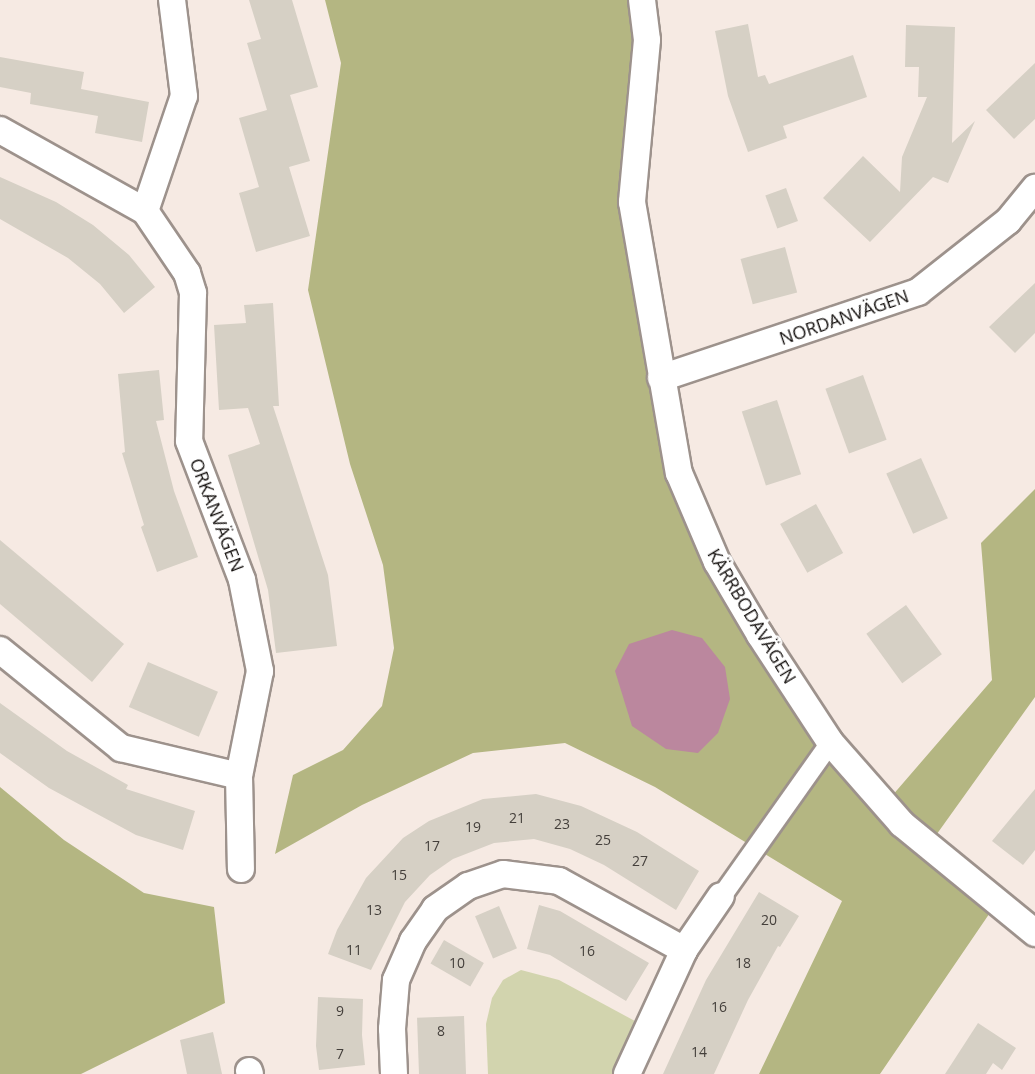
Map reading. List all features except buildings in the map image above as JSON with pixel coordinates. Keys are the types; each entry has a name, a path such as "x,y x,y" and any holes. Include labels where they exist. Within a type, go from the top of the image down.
{"street":[{"path":"145,211 184,96 172,0"},
{"name":"KÄRRBODAVÄGEN","path":"642,0 647,40 632,202 679,473 717,562 760,635 830,742 902,824 1035,933"},
{"name":"ORKANVÄGEN","path":"0,130 145,211 187,273 193,293 189,441 242,580 260,671 239,776 241,869"},
{"name":"NORDANVÄGEN","path":"661,378 918,292 1007,221 1035,188"},
{"path":"0,650 121,748 239,776"},
{"path":"626,1074 684,950 830,742"},
{"path":"394,1074 391,1029 396,980 413,941 435,909 468,886 503,874 559,881 684,950"}],"green space":[{"path":"325,0 642,0 632,202 661,378 717,562 885,804 992,680 981,543 1035,489 1035,697 929,845 998,901 880,1074 759,1074 842,901 655,787 565,743 473,753 362,805 275,854 293,775 343,750 382,706 394,648 383,565 350,464 308,290 341,63"},
{"path":"0,787 64,840 144,893 214,907 225,1003 81,1074 0,1074"},
{"path":"521,970 559,980 646,1027 627,1074 488,1074 486,1024 492,998 503,980"}],"shaded area":[{"path":"672,630 702,638 725,667 730,699 718,733 698,753 666,749 632,726 615,671 629,644"}]}
